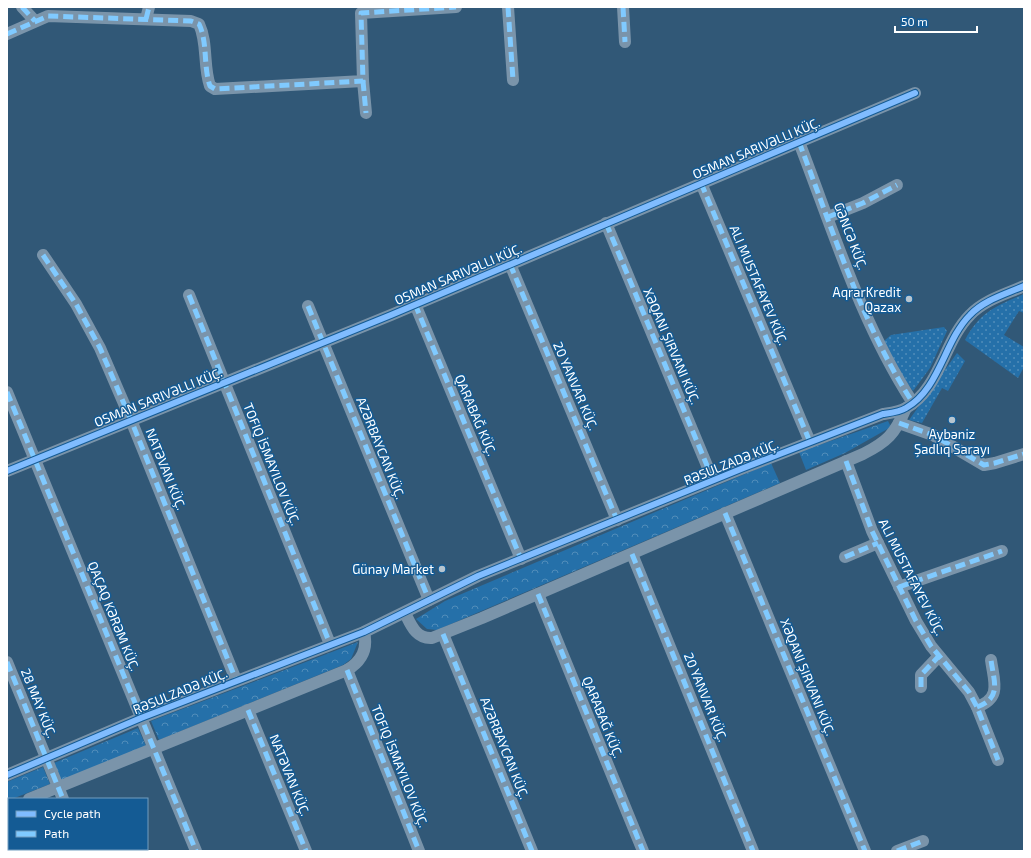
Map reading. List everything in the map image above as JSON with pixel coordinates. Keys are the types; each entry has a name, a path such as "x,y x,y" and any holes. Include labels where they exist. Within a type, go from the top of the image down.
{"street":[{"path":"22,7 35,21"},
{"path":"146,19 149,7"},
{"path":"366,113 361,10 456,7"},
{"path":"508,7 513,80"},
{"path":"623,7 625,42"},
{"path":"7,34 48,16 191,22 199,24 202,32 207,78 210,86 215,89 364,81"},
{"path":"7,471 322,343 915,93"},
{"name":"GƏNCƏ KÜÇ.","path":"799,142 873,330 898,379 909,406"},
{"path":"701,183 810,442"},
{"path":"828,217 863,203 897,185"},
{"name":"XƏQANI ŞIRVANI KÜÇ.","path":"606,223 713,480"},
{"name":"NATƏVAN KÜÇ.","path":"43,255 90,328 131,420 236,680"},
{"name":"20 YANVAR KÜÇ.","path":"510,264 617,520"},
{"path":"405,613 414,629 421,637 432,638 632,554 846,461 887,441 909,406 930,383 962,325 969,316 984,304 1024,286"},
{"path":"189,295 330,644"},
{"name":"QARABAĞ KÜÇ.","path":"415,304 521,559"},
{"name":"AZƏRBAYCAN KÜÇ.","path":"308,306 429,600"},
{"name":"QAÇAQ KƏRƏM KÜÇ.","path":"7,392 196,851"},
{"name":"RƏSULZADƏ KÜÇ.","path":"7,775 141,718 236,680 364,632 405,613 456,586 713,480 883,414 909,406"},
{"path":"899,423 933,435 984,465 1024,454"},
{"path":"846,461 864,512 899,587 923,634 968,692 977,707 998,760"},
{"name":"XƏQANI ŞIRVANI KÜÇ.","path":"725,513 865,851"},
{"path":"845,557 878,543"},
{"path":"899,587 1002,551"},
{"name":"20 YANVAR KÜÇ.","path":"632,554 753,851"},
{"name":"QARABAĞ KÜÇ.","path":"538,594 643,851"},
{"path":"31,798 347,670 361,659 366,641 364,632"},
{"name":"AZƏRBAYCAN KÜÇ.","path":"443,634 532,851"},
{"path":"921,688 920,675 939,656"},
{"path":"977,707 988,703 993,697 994,689 991,660"},
{"name":"28 MAY KÜÇ.","path":"7,662 63,798"},
{"path":"347,670 419,851"},
{"name":"NATƏVAN KÜÇ.","path":"248,710 306,851"},
{"path":"897,851 923,841"}],"green space":[{"path":"1024,294 1024,313 1019,311 1004,335 1024,347 1024,367 1018,378 965,340 983,316 997,306"},
{"path":"944,327 947,331 930,368 913,391 897,369 884,341 891,335"},
{"path":"957,353 965,361 948,391 942,388 922,423 909,420"},
{"path":"888,421 891,427 845,453 806,470 799,452"},
{"path":"771,463 780,483 437,630 427,629 416,619 445,601"},
{"path":"358,642 351,659 343,665 159,740 151,721"},
{"path":"138,728 146,746 61,781 54,763"},
{"path":"43,767 50,784 15,798 8,798 7,801 7,782"}],"marked path":[{"path":"22,7 35,21"},
{"path":"146,19 149,7"},
{"path":"7,34 48,16 191,21 199,24 202,31 208,78 210,86 215,89 363,81 361,13 456,7"},
{"path":"508,7 513,80"},
{"path":"623,7 625,42"},
{"path":"363,81 366,113"},
{"path":"799,142 849,276 878,341 913,403"},
{"path":"701,183 810,442"},
{"path":"828,217 863,203 897,185"},
{"path":"606,223 713,480"},
{"path":"43,255 76,304 100,348 131,420 236,680"},
{"path":"510,264 617,520"},
{"path":"189,295 330,644"},
{"path":"415,304 521,559"},
{"path":"308,306 429,600"},
{"path":"7,392 196,851"},
{"path":"899,423 933,435 984,465 1024,454"},
{"path":"846,461 872,531 916,621 931,646 969,692 977,707 998,760"},
{"path":"725,513 865,851"},
{"path":"845,557 878,543"},
{"path":"899,587 1002,551"},
{"path":"632,554 753,851"},
{"path":"538,594 643,851"},
{"path":"443,634 532,851"},
{"path":"921,687 921,675 939,656"},
{"path":"977,707 990,699 993,694 994,682 991,660"},
{"path":"7,662 63,798"},
{"path":"347,670 419,851"},
{"path":"248,710 306,851"},
{"path":"897,851 923,841"}],"cycle path":[{"name":"OSMAN SARIVƏLLI KÜÇ.","path":"7,471 391,315 915,93"},
{"path":"7,775 141,718 364,632 478,576 741,469 883,414 904,409 917,400 927,389 954,338 970,315 988,301 1024,286"}],"place":[{"name":"AqrarKredit Qazax","path":"909,299"},
{"name":"Aybəniz Şadlıq Sarayı","path":"952,420"},
{"name":"Günay Market","path":"442,569"}]}
